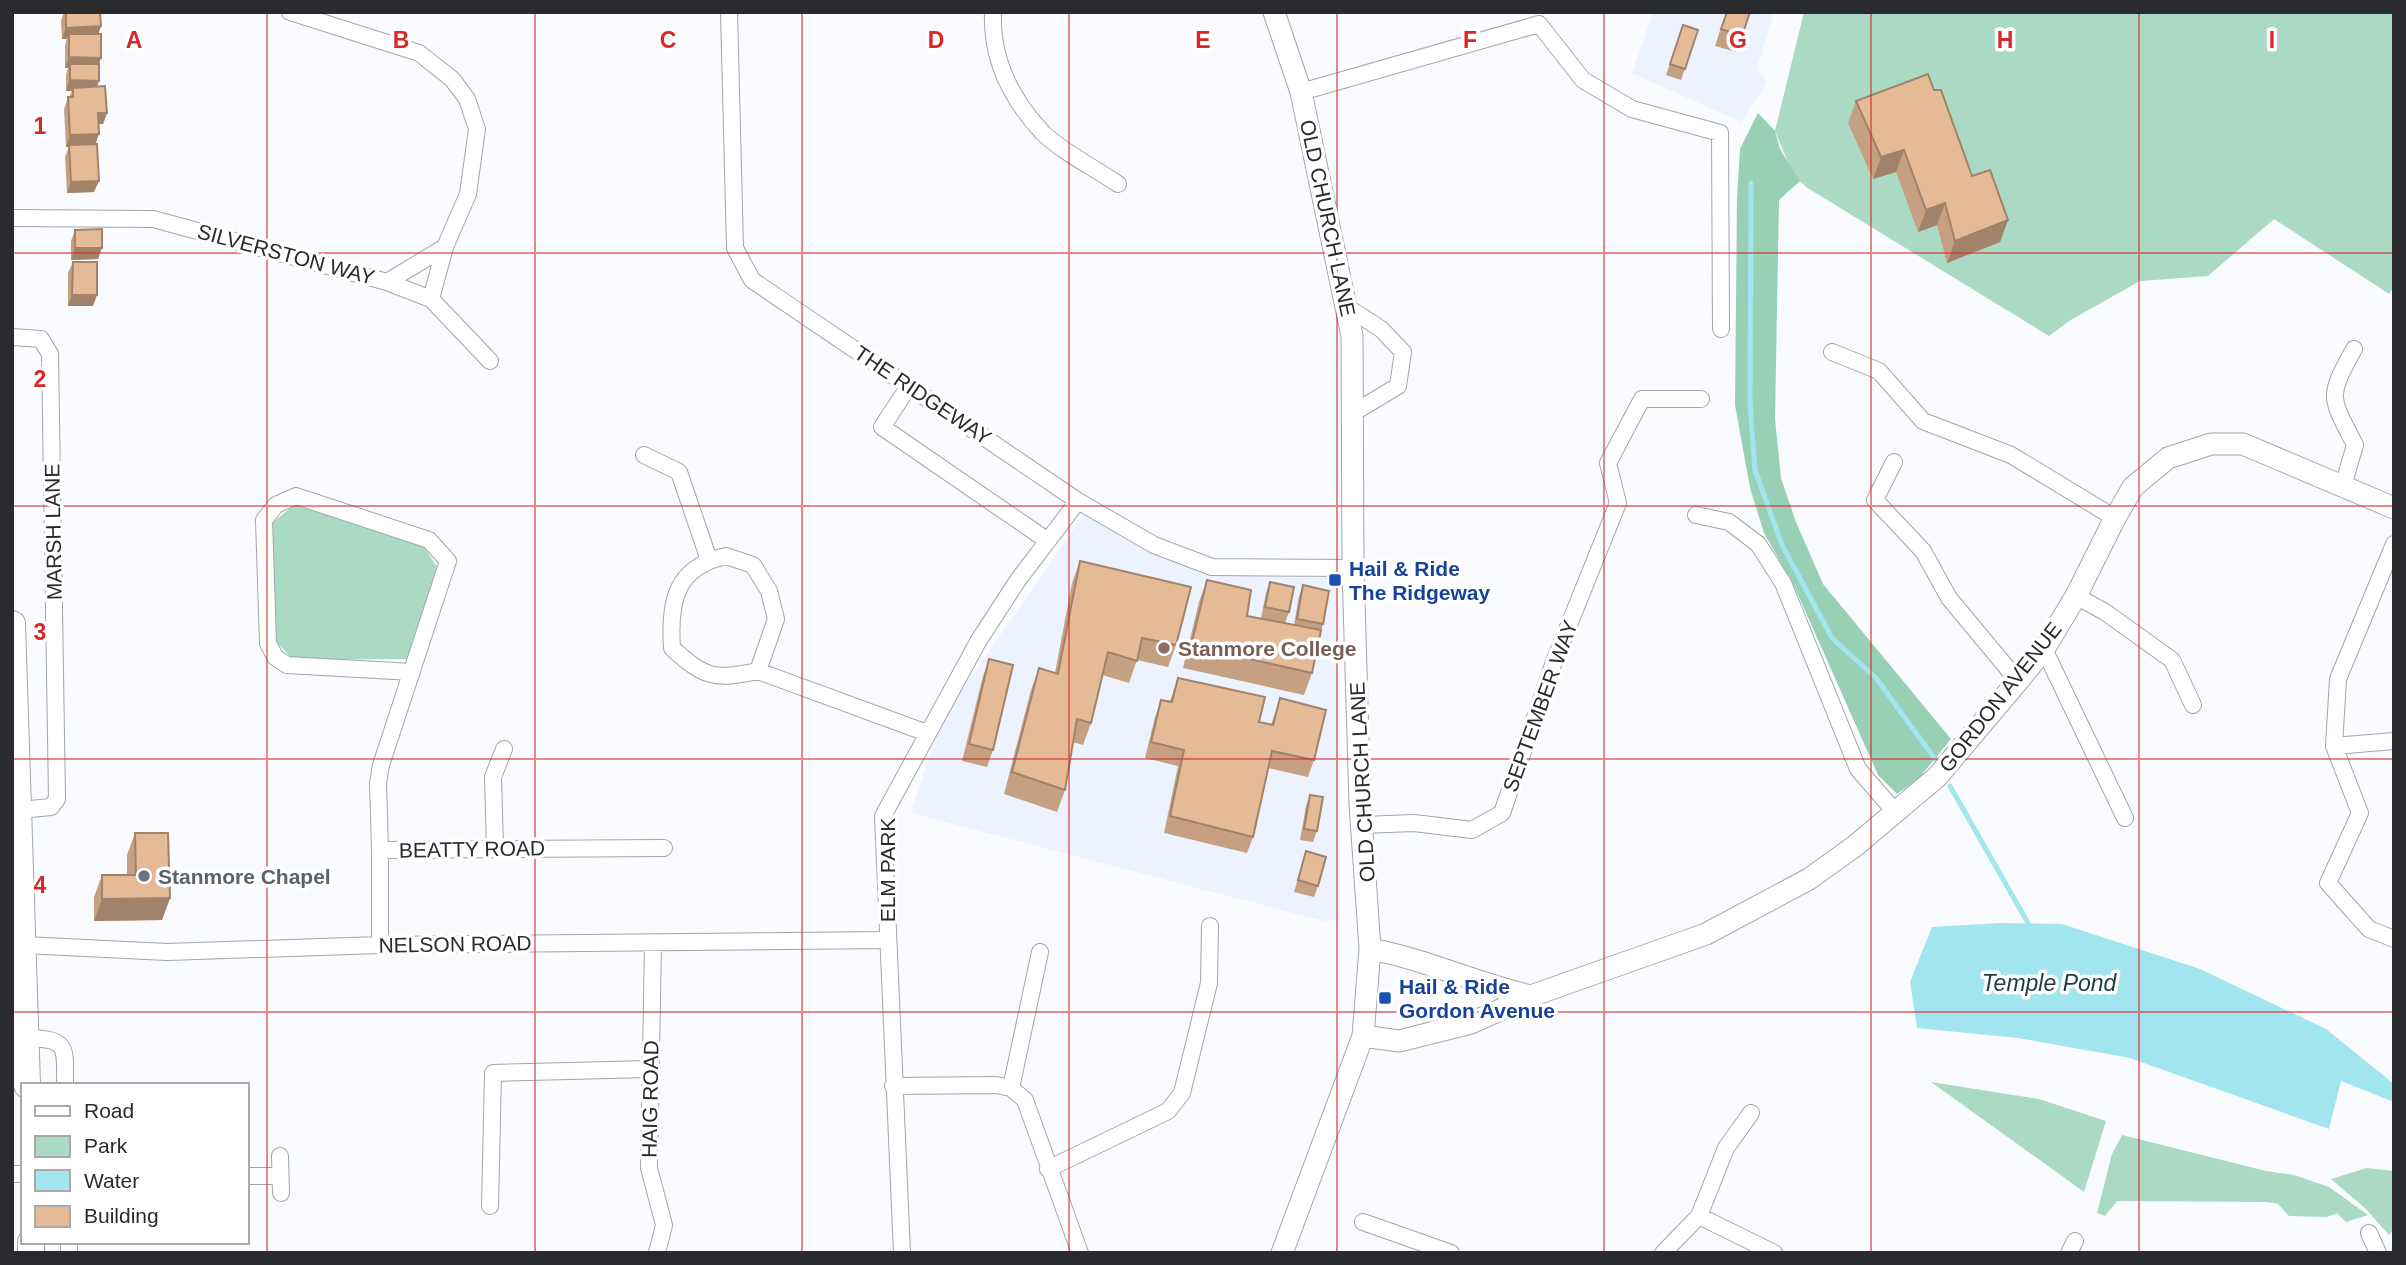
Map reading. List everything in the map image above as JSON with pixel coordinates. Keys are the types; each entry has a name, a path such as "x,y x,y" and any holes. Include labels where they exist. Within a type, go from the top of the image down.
{"main road":[{"path":"12,624 20,810 17,839 24,946 26,1038 22,1073"}],"street":[{"path":"290,12 419,53 452,79 467,99 477,129 468,194 445,247 431,299"},
{"name":"THE RIDGEWAY","path":"729,12 735,248 752,280 1078,501 1154,545 1212,566 1353,569"},
{"path":"993,12 992,40 1003,76 1044,133 1118,184"},
{"name":"OLD CHURCH LANE","path":"1274,12 1301,92 1352,336 1353,569 1362,825 1370,949 1363,1036 1282,1253"},
{"path":"1301,92 1541,18 1583,80 1632,109 1720,132 1721,329"},
{"name":"SILVERSTON WAY","path":"12,218 153,219 387,282 445,247"},
{"path":"387,282 431,299 489,361"},
{"path":"1347,307 1381,330 1403,352 1398,386 1353,412"},
{"name":"MARSH LANE","path":"12,337 41,340 50,354 57,799 51,807 20,810"},
{"path":"2343,486 2355,445 2334,403 2334,384 2354,349"},
{"path":"1832,352 1879,371 1923,421 2011,455 2115,518"},
{"path":"909,386 882,427 1048,541"},
{"name":"SEPTEMBER WAY","path":"1362,825 1414,824 1472,830 1502,813 1554,662 1618,503 1608,463 1642,399 1701,399"},
{"name":"GORDON AVENUE","path":"1363,1036 1399,1041 1471,1023 1531,996 1706,934 1809,879 1896,813 1937,777 2043,649 2076,596 2133,487 2168,458 2211,444 2243,444 2394,508"},
{"path":"644,455 679,472 709,560"},
{"path":"1894,463 1875,500 1923,551 1949,598 2018,681"},
{"name":"BEATTY ROAD","path":"412,672 287,665 275,657 268,643 264,520 276,505 296,496 429,540 448,561 412,672 381,765 377,783 380,850 664,848"},
{"name":"ELM PARK","path":"902,1253 883,816 979,640 1078,501"},
{"path":"1696,515 1729,522 1758,544 1783,583 1858,769 1896,813"},
{"path":"2394,544 2338,679 2334,746 2360,813 2328,883 2369,929 2394,939"},
{"path":"758,671 776,619 769,591 753,565 726,556 709,560 683,578 670,618 672,648 699,673 733,676 758,671 927,733"},
{"path":"2076,596 2105,612 2172,660 2193,705"},
{"path":"2043,649 2125,818"},
{"path":"2334,746 2394,741"},
{"path":"495,848 493,778 504,749"},
{"path":"380,850 380,945"},
{"path":"1048,1168 1168,1111 1182,1093 1209,983 1210,926"},
{"name":"NELSON ROAD","path":"24,946 167,952 380,945 887,940"},
{"name":"HAIG ROAD","path":"653,943 649,1168 664,1225 657,1253"},
{"path":"1370,949 1416,958 1495,988 1531,996"},
{"path":"1012,1088 1040,952"},
{"path":"26,1038 53,1039 61,1043 65,1050 65,1083"},
{"path":"491,1206 492,1073 650,1069"},
{"path":"893,1086 996,1085 1012,1088 1026,1100 1035,1119 1048,1168 1080,1253"},
{"path":"1663,1253 1699,1216 1726,1148 1751,1113"},
{"path":"280,1156 281,1193"},
{"path":"248,1176 280,1175"},
{"path":"1699,1216 1774,1253"},
{"path":"1363,1222 1426,1241 1451,1253"},
{"path":"2369,1233 2378,1253"}],"shaded area":[{"path":"1653,12 1774,12 1757,68 1767,82 1741,122 1632,73"},
{"name":"Stanmore College","path":"1084,514 1197,570 1336,576 1339,920 1324,921 911,813 941,721"}],"green space":[{"path":"1804,12 2394,12 2394,287 2389,294 2274,219 2208,276 2140,281 2069,321 2049,336 1806,187 1793,174 1775,131"},
{"path":"1758,113 1775,131 1780,149 1800,181 1779,200 1775,419 1781,478 1796,522 1823,584 1951,739 1919,778 1897,794 1878,775 1795,588 1764,533 1750,488 1735,405 1737,199 1740,149"},
{"path":"294,505 421,543 438,568 409,659 294,660 274,640 272,523"},
{"path":"1931,1082 2039,1099 2106,1121 2084,1192"},
{"path":"2122,1135 2266,1171 2294,1175 2329,1187 2368,1215 2346,1222 2337,1213 2327,1217 2289,1216 2278,1204 2267,1202 2117,1201 2105,1216 2097,1213 2112,1154"},
{"path":"2367,1168 2394,1171 2394,1229 2389,1235 2365,1208 2331,1179"}],"water":[{"name":"Temple Pond","path":"2000,923 2062,924 2200,969 2326,1029 2394,1084 2394,1102 2341,1081 2329,1129 2130,1058 2018,1038 1917,1028 1910,982 1932,927"}],"building":[{"path":"66,12 100,12 101,26 66,28"},
{"path":"1727,12 1750,12 1742,36 1721,29"},
{"path":"1683,25 1698,30 1685,69 1670,64"},
{"path":"69,34 101,34 101,58 69,57"},
{"path":"70,64 99,64 99,81 70,80"},
{"path":"1928,74 1934,90 1941,90 1972,176 1990,170 2008,220 1955,241 1945,203 1926,210 1904,150 1881,157 1856,101"},
{"path":"105,86 107,113 98,113 99,134 70,135 68,97 73,97 73,88"},
{"path":"97,144 99,181 71,182 69,145"},
{"path":"102,229 102,248 75,248 75,230"},
{"path":"73,262 97,262 97,295 72,295"},
{"path":"1080,561 1191,587 1176,645 1142,638 1137,661 1108,652 1091,723 1077,719 1065,790 1012,772 1039,668 1058,674"},
{"path":"1207,580 1251,590 1247,616 1321,630 1312,673 1191,646"},
{"path":"1270,582 1294,587 1289,612 1265,607"},
{"path":"1303,585 1329,591 1323,624 1297,619"},
{"path":"989,659 1013,665 993,750 969,744"},
{"name":"Stanmore College","path":"1178,678 1265,697 1259,722 1273,725 1280,698 1326,710 1314,760 1272,751 1253,837 1170,816 1184,750 1151,742 1161,700 1172,702"},
{"path":"1310,795 1323,797 1317,831 1304,829"},
{"path":"135,833 168,833 170,898 102,899 102,875 136,875"},
{"path":"1306,851 1326,857 1318,886 1298,880"}],"waterway":[{"path":"1751,183 1750,404 1755,470 1782,545 1832,638 1876,678 1935,759"},
{"path":"1950,786 2028,923"}],"place":[{"name":"Hail & Ride The Ridgeway","path":"1335,580"},
{"name":"Stanmore College","path":"1164,648"},
{"name":"Stanmore Chapel","path":"144,876"},
{"name":"Hail & Ride Gordon Avenue","path":"1385,998"}]}
